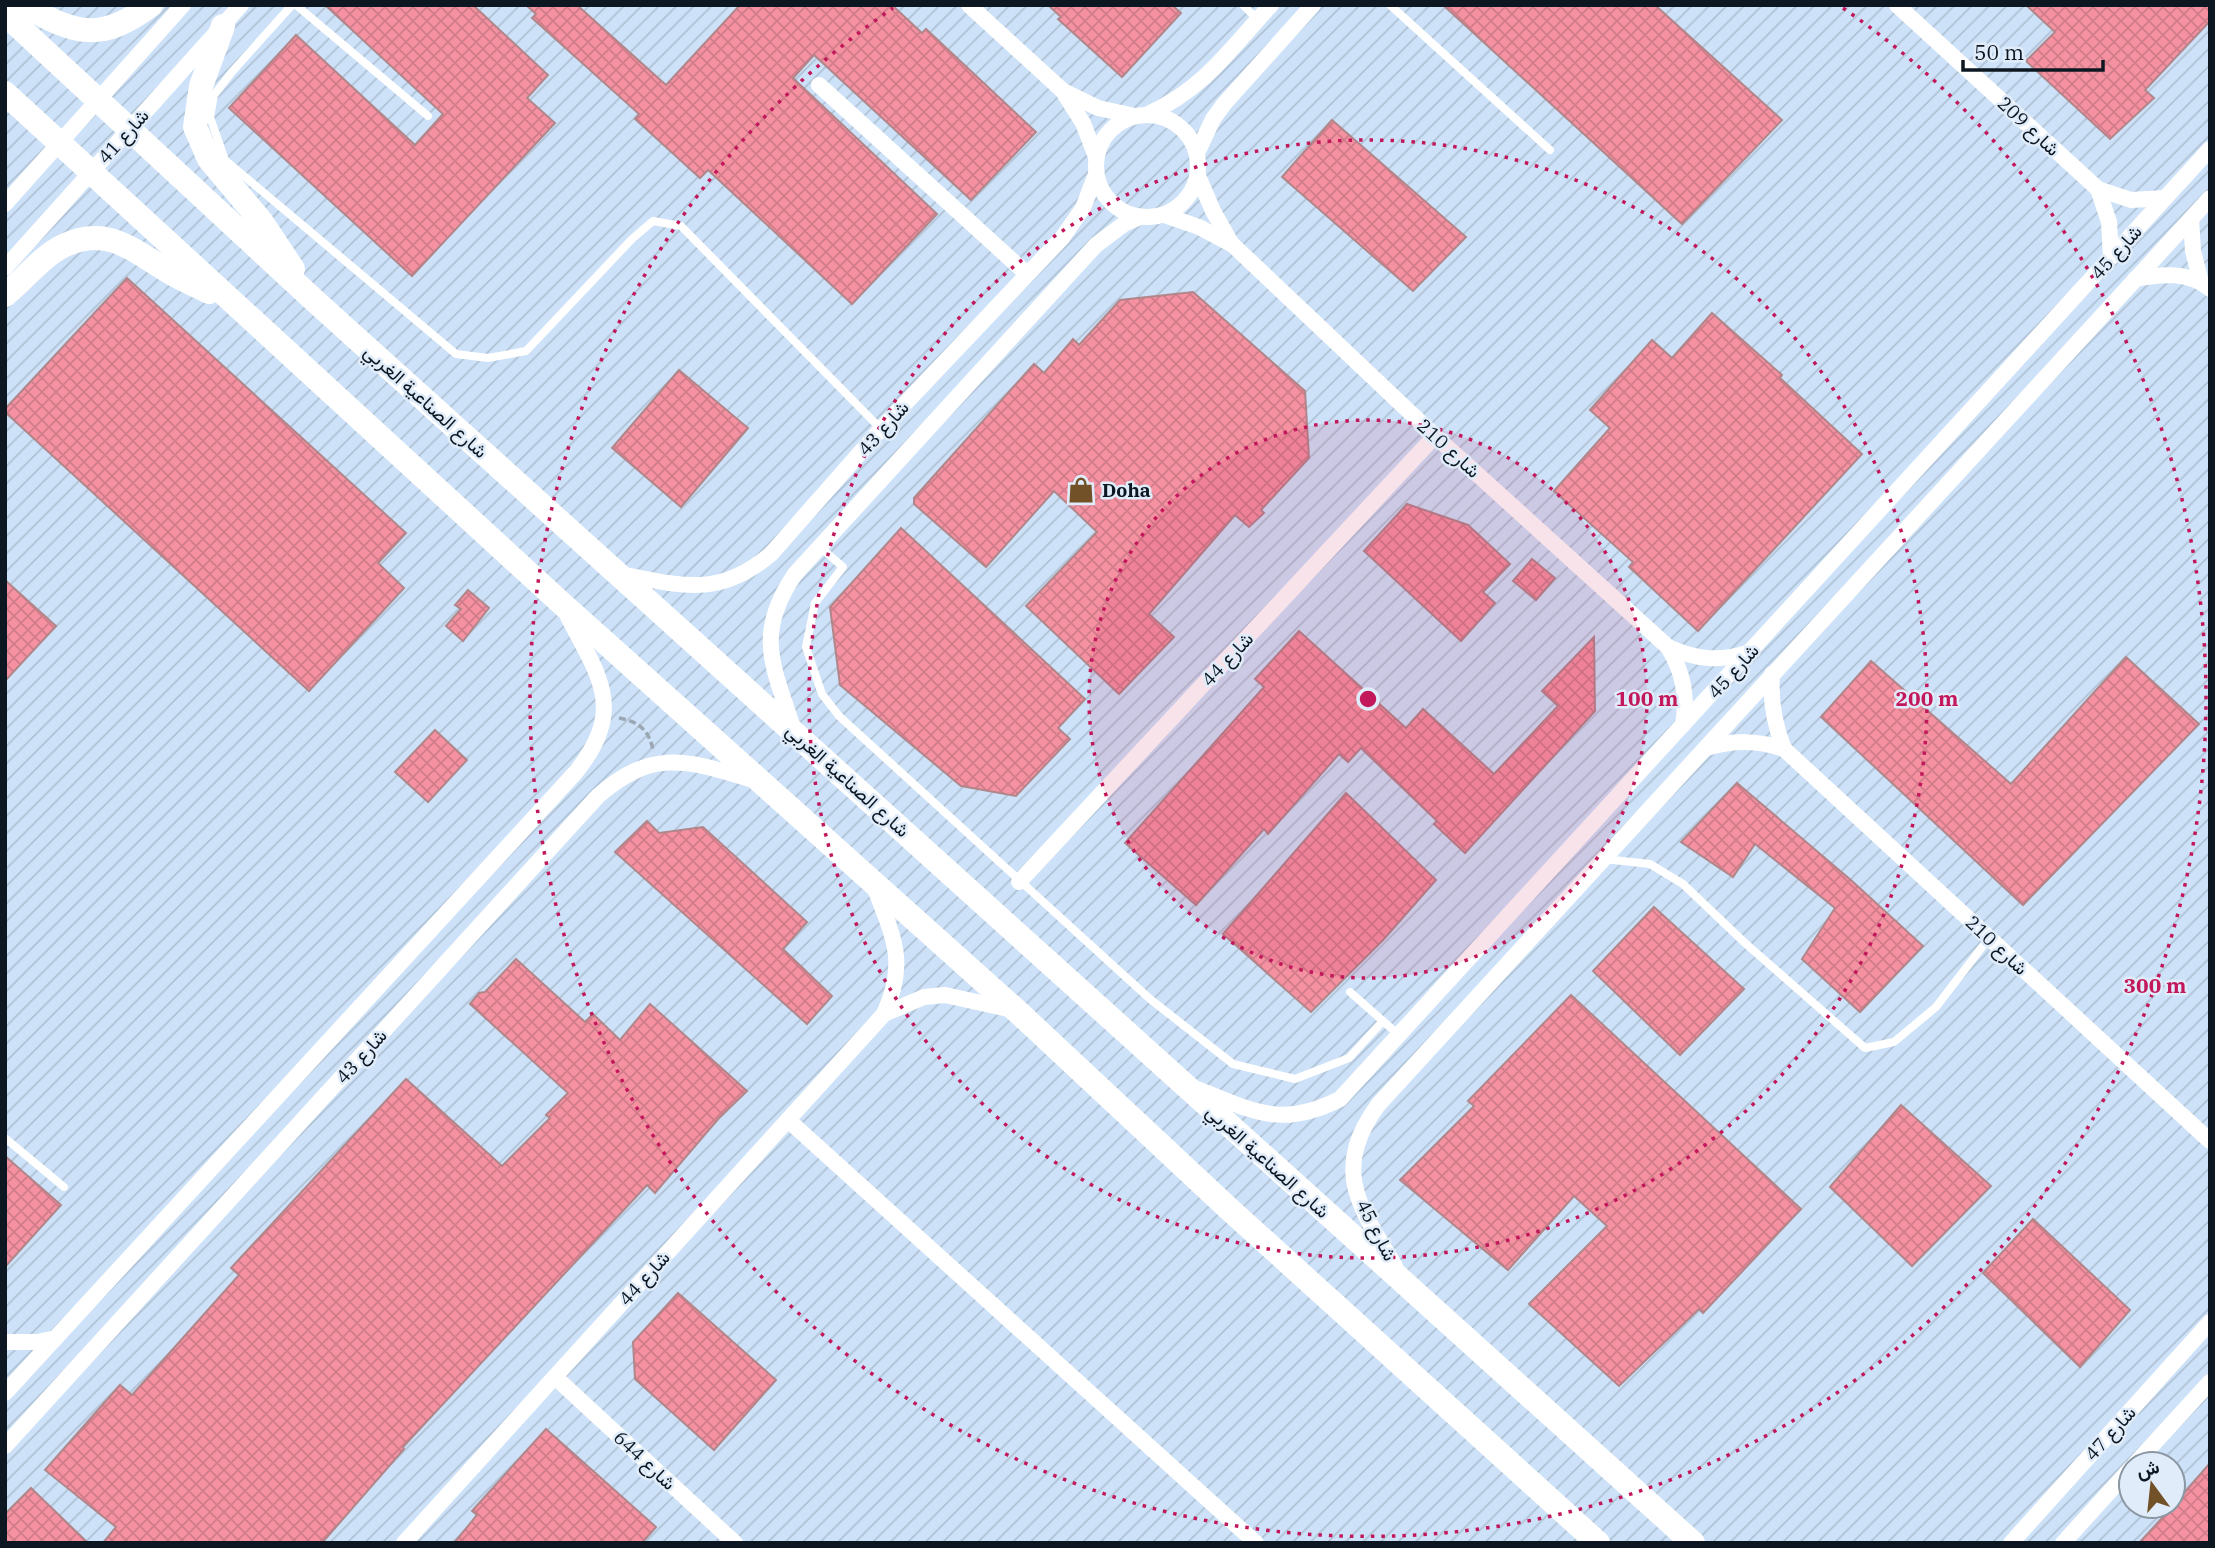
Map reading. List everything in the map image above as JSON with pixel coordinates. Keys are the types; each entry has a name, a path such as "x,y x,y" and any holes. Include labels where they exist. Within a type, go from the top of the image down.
{"main road":[{"path":"24,5 59,24 90,31 110,29 130,21 151,5"},
{"name":"شارع الصناعية الغربي","path":"5,15 315,302 1693,1543"},
{"path":"223,26 201,86 195,127 209,159 261,221 315,302"},
{"path":"5,93 560,603 1018,1012 1228,1208 1598,1543"},
{"path":"5,295 62,247 87,237 111,239 127,245 177,276 232,301"}],"street":[{"path":"5,204 183,5"},
{"name":"شارع 41","path":"5,268 241,5"},
{"path":"969,5 1063,91 1083,122 1096,157 1096,174 1107,198 1127,214 1140,217 1164,215 1182,204 1195,186 1198,153 1213,119 1313,5"},
{"path":"1096,157 1106,135 1124,120 1170,104 1208,76 1271,5"},
{"name":"شارع 209","path":"1897,5 2098,189 2130,200 2165,198"},
{"path":"818,85 1027,274"},
{"path":"1063,91 1098,108 1159,116 1180,125 1198,153"},
{"name":"شارع 45","path":"1182,1083 1267,1114 1293,1116 1317,1111 1340,1099 2210,149"},
{"name":"شارع 43","path":"616,572 668,583 713,585 754,569 771,554 881,429 1074,223 1096,174"},
{"name":"شارع 210","path":"1198,176 1213,211 1233,245"},
{"name":"شارع 209","path":"2098,189 2109,222 2111,257"},
{"name":"شارع 45","path":"1408,1286 1370,1224 1359,1199 1352,1171 1355,1147 1365,1123 1378,1105 2210,198"},
{"name":"شارع 210","path":"1164,215 1199,227 1233,245 1435,436 1668,647 1677,661 1686,693 1683,725"},
{"name":"شارع 43","path":"793,731 774,667 770,643 772,619 780,596 795,574 1096,245 1124,224 1140,217"},
{"path":"2191,219 2193,251 2206,286"},
{"path":"2135,279 2169,275 2206,286"},
{"name":"شارع 44","path":"1019,882 1435,436"},
{"name":"شارع 43","path":"5,1393 593,751 605,714 604,694 560,603"},
{"name":"شارع 210","path":"1668,647 1700,659 1734,658 1750,652"},
{"name":"شارع 210","path":"1772,674 1771,705 1784,749 2210,1141"},
{"name":"شارع 210","path":"1706,748 1737,741 1754,741 1784,749"},
{"name":"شارع 43","path":"5,1446 598,796 618,779 656,763 694,764 761,782"},
{"name":"شارع 44","path":"404,1543 884,1014 898,974 897,953 871,880"},
{"name":"شارع 44","path":"884,1014 924,997 945,995 1018,1012"},
{"path":"788,1120 1256,1543"},
{"name":"شارع 47","path":"2011,1543 2210,1322"},
{"path":"5,1342 37,1342 55,1338"},
{"name":"شارع 644","path":"555,1377 735,1543"},
{"name":"شارع 47","path":"2148,1450 2210,1382"},
{"name":"شارع 47","path":"2063,1543 2117,1483"}],"lane":[{"path":"428,116 294,5 214,95 210,117 225,160 456,354 488,358 526,351 632,239 653,221 681,226 881,429"},
{"path":"1243,5 1258,20"},
{"path":"1390,5 1550,150"},
{"path":"820,547 843,567 815,603 806,647 822,694 839,716 1150,999 1233,1064 1295,1079 1349,1058 1383,1021"},
{"path":"1604,859 1650,864 1683,884 1745,943 1865,1048 1894,1042 1936,1007 1989,938"},
{"path":"1350,992 1400,1036"},
{"path":"5,1138 64,1187"}],"path":[{"path":"605,714 635,722 650,736 656,763"}],"shaded area":[{"path":"5,5 2210,5 2210,1543 5,1543"}],"building":[{"path":"325,5 473,5 548,75 527,98 555,123 412,276 229,108 296,35 415,145 443,114"},
{"path":"526,5 577,5 666,85 740,5 892,5 922,33 926,29 1036,132 971,200 814,55 793,78 937,214 852,304 708,170 700,178 635,119 639,114 532,18 536,14"},
{"path":"1048,5 1172,5 1181,13 1122,77 1058,19 1061,17"},
{"path":"1443,5 1655,5 1782,120 1682,224"},
{"path":"2026,5 2210,5 2210,21 2145,90 2154,98 2110,139 2026,61 2055,32"},
{"path":"1332,120 1466,237 1413,291 1282,177"},
{"path":"127,278 406,533 378,563 404,588 309,691 5,412"},
{"path":"1193,292 1305,391 1309,458 1261,510 1264,513 1249,527 1235,515 1149,614 1174,637 1119,694 1026,606 1097,532 1054,491 986,567 914,504 914,498 1034,364 1044,373 1073,339 1079,345 1120,300"},
{"path":"1712,313 1782,375 1780,378 1862,454 1698,631 1629,567 1633,562 1554,491 1610,428 1590,410 1652,340 1672,358"},
{"path":"679,370 748,428 681,507 612,448"},
{"path":"1407,504 1468,525 1510,564 1483,592 1495,603 1461,641 1364,551"},
{"path":"901,528 1085,699 1058,728 1070,739 1016,796 961,786 840,685 830,607"},
{"path":"1532,559 1555,578 1536,600 1513,581"},
{"path":"5,580 56,626 5,681"},
{"path":"468,590 489,608 463,641 446,626 461,609 455,605"},
{"path":"1299,631 1406,728 1423,709 1494,774 1558,706 1542,691 1594,637 1595,711 1465,853 1434,824 1437,821 1361,748 1348,762 1339,754 1268,834 1264,829 1196,905 1125,843 1264,687 1255,679"},
{"path":"2126,657 2199,724 2023,905 1821,717 1871,661 2011,784"},
{"path":"435,730 467,760 428,802 395,772"},
{"path":"1737,783 1923,946 1860,1012 1802,959 1835,908 1755,844 1733,877 1681,842"},
{"path":"1346,793 1436,880 1384,939 1311,1012 1223,934"},
{"path":"647,821 659,833 703,827 807,922 783,949 832,996 807,1024 615,852"},
{"path":"1654,907 1744,989 1680,1055 1593,971"},
{"path":"516,959 585,1022 593,1014 620,1040 650,1004 747,1091 719,1118 655,1193 647,1185 403,1447 322,1543 103,1543 116,1527 45,1470 120,1385 132,1395 239,1275 231,1268 406,1079 502,1166 550,1118 546,1115 568,1093 470,1004"},
{"path":"1571,995 1801,1209 1703,1313 1699,1309 1619,1386 1529,1304 1607,1226 1574,1196 1508,1270 1400,1180 1474,1106 1468,1101"},
{"path":"1901,1105 1991,1186 1912,1266 1830,1187"},
{"path":"5,1156 61,1205 5,1267"},
{"path":"2033,1219 2130,1310 2080,1367 1983,1273"},
{"path":"678,1293 776,1380 714,1450 635,1379 633,1342"},
{"path":"546,1429 656,1527 642,1543 454,1543 477,1515 472,1511"},
{"path":"2210,1463 2210,1543 2139,1543 2160,1520 2187,1520 2187,1490"},
{"path":"31,1488 88,1543 5,1543 5,1514"}],"place":[{"name":"Doha","path":"1081,490"}]}
